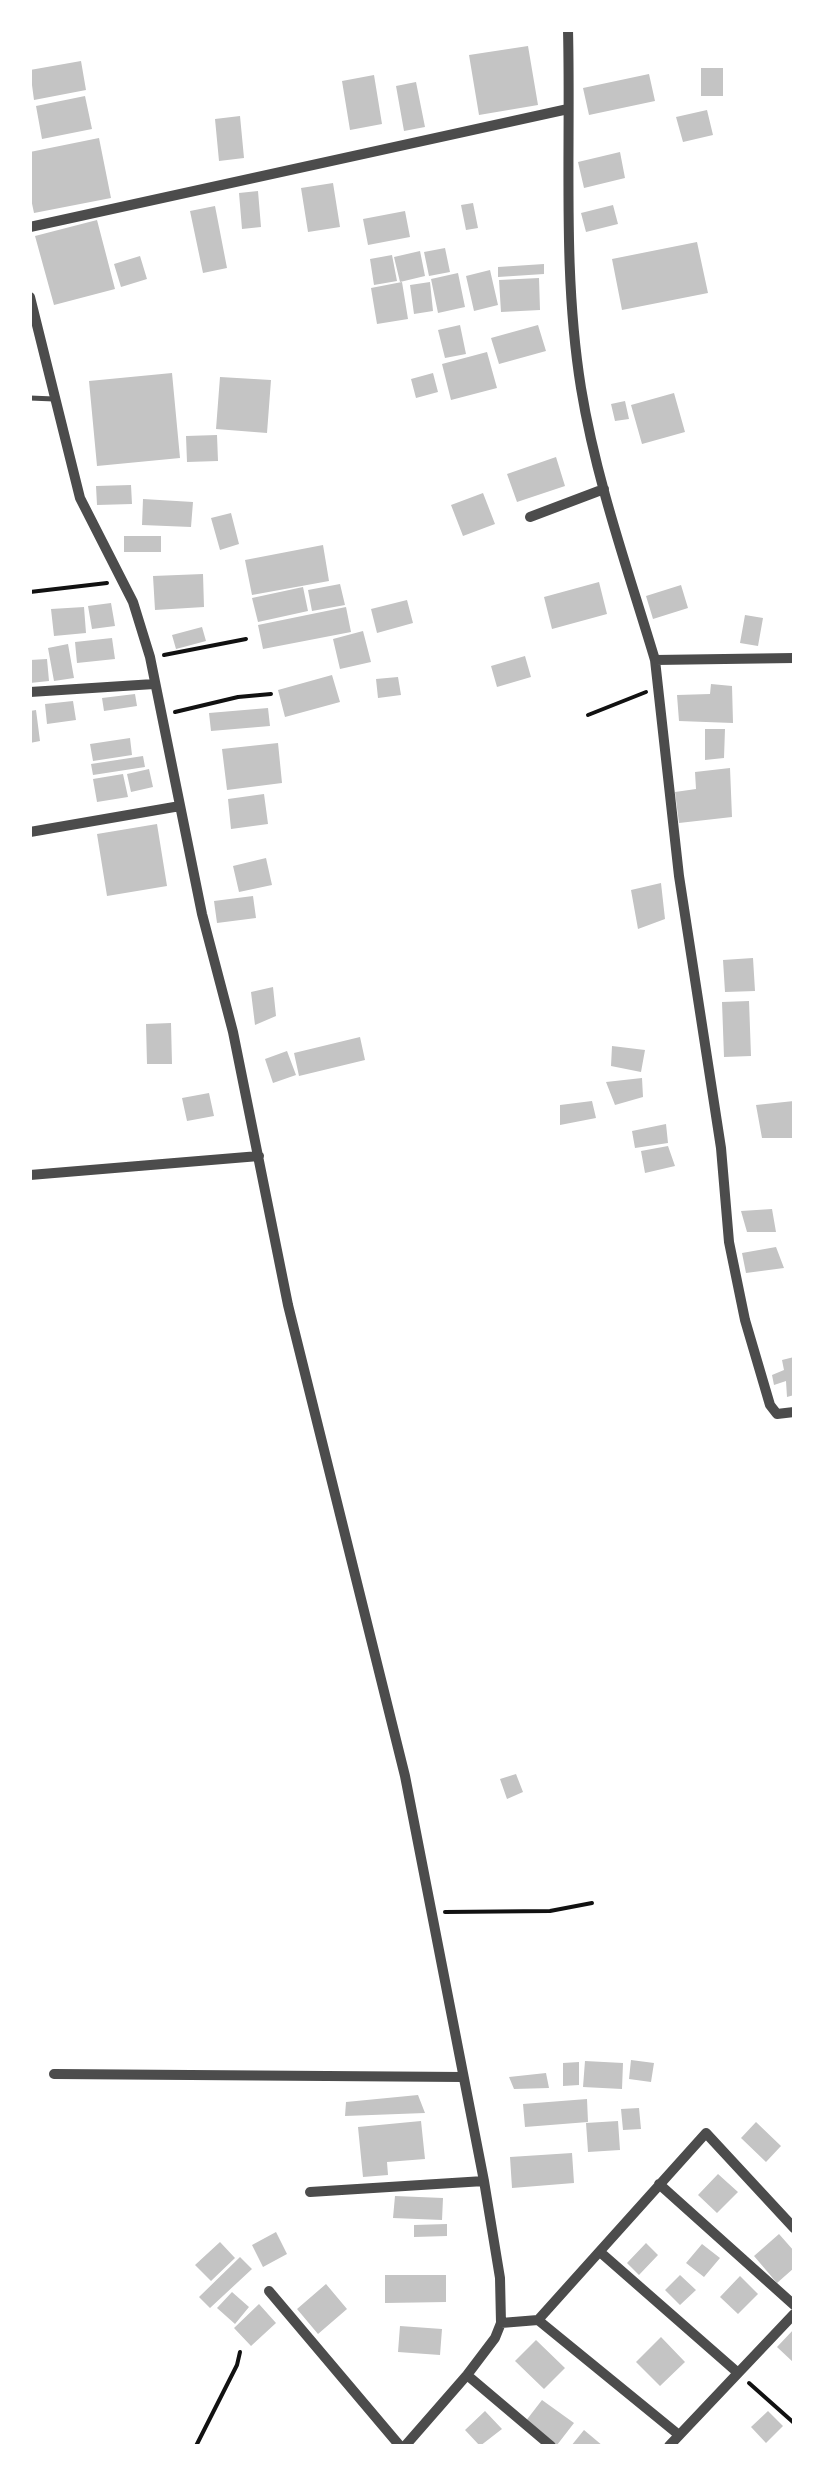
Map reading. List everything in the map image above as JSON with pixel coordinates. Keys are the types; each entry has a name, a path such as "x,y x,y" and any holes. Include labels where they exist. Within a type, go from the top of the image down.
{"street":[{"path":"568,30 573,316 581,386 604,488 660,687 679,876 722,1148 730,1242 745,1320 770,1404 777,1414 794,1412"},
{"path":"30,227 568,109"},
{"path":"30,297 80,498 133,602 150,658 288,1305 405,1776 484,2181 500,2278 501,2322 495,2338 467,2375 403,2446 269,2291"},
{"path":"530,517 604,488"},
{"path":"655,660 794,658"},
{"path":"30,692 154,684"},
{"path":"30,832 180,806"},
{"path":"30,1175 258,1156"},
{"path":"54,2074 462,2077"},
{"path":"538,2320 706,2133 794,2228"},
{"path":"310,2192 484,2181"},
{"path":"659,2184 794,2305"},
{"path":"600,2252 736,2372"},
{"path":"669,2446 794,2314"},
{"path":"501,2322 538,2320 679,2435"},
{"path":"467,2375 550,2446"}],"lane":[{"path":"30,398 54,399"}],"path":[{"path":"30,592 122,581"},
{"path":"150,658 246,638"},
{"path":"588,715 660,687"},
{"path":"161,716 238,697 271,694"},
{"path":"430,1912 550,1911 592,1903"},
{"path":"196,2446 240,2352"},
{"path":"736,2372 794,2423"}],"building":[{"path":"528,46 538,105 479,115 469,55"},
{"path":"81,61 86,90 34,100 30,70"},
{"path":"701,68 723,68 723,96 701,96"},
{"path":"649,74 655,101 589,115 583,88"},
{"path":"374,75 382,124 350,130 342,81"},
{"path":"416,82 425,127 404,131 396,86"},
{"path":"85,96 92,129 42,139 36,106"},
{"path":"707,110 713,135 683,142 676,117"},
{"path":"240,116 244,158 219,161 215,119"},
{"path":"99,138 111,198 34,213 30,152"},
{"path":"620,152 625,178 584,188 578,162"},
{"path":"333,183 340,227 308,232 301,188"},
{"path":"258,191 261,227 242,229 239,193"},
{"path":"473,203 478,228 466,230 461,205"},
{"path":"613,205 618,224 586,232 581,213"},
{"path":"215,206 227,268 203,273 190,211"},
{"path":"405,211 410,237 368,245 363,219"},
{"path":"97,220 115,289 54,305 35,236"},
{"path":"697,242 708,293 622,310 612,259"},
{"path":"445,248 450,272 429,276 424,252"},
{"path":"420,251 425,276 400,282 394,257"},
{"path":"392,255 397,281 374,285 370,259"},
{"path":"140,256 147,279 121,287 114,264"},
{"path":"544,264 544,274 498,277 498,267"},
{"path":"490,270 498,305 474,311 466,276"},
{"path":"458,273 465,307 438,313 431,279"},
{"path":"539,278 540,310 501,312 499,280"},
{"path":"402,282 408,319 377,324 371,288"},
{"path":"430,282 433,311 414,314 410,285"},
{"path":"460,325 466,354 445,358 438,330"},
{"path":"538,325 546,351 499,364 491,338"},
{"path":"487,352 497,388 451,400 442,364"},
{"path":"172,373 180,458 97,466 89,381"},
{"path":"433,373 438,392 416,398 411,379"},
{"path":"220,377 271,380 267,433 216,429"},
{"path":"674,393 685,432 642,444 631,405"},
{"path":"625,401 629,419 615,421 611,404"},
{"path":"217,435 218,461 187,462 186,436"},
{"path":"556,457 565,486 517,502 507,474"},
{"path":"131,485 132,504 97,505 96,486"},
{"path":"483,493 495,524 463,536 451,505"},
{"path":"143,499 193,502 191,527 142,525"},
{"path":"231,513 239,544 220,550 211,518"},
{"path":"124,536 161,536 161,552 124,552"},
{"path":"323,545 329,581 252,595 245,560"},
{"path":"203,574 204,607 155,610 153,576"},
{"path":"599,582 607,614 552,629 544,597"},
{"path":"340,584 345,605 312,611 308,590"},
{"path":"681,585 688,608 653,619 646,596"},
{"path":"303,587 308,611 258,622 252,598"},
{"path":"407,600 413,623 377,633 371,609"},
{"path":"111,603 115,626 92,629 88,606"},
{"path":"84,607 86,633 54,636 51,609"},
{"path":"346,607 351,632 263,649 258,625"},
{"path":"745,615 763,618 758,646 740,643"},
{"path":"202,627 206,641 176,649 172,635"},
{"path":"363,631 371,662 340,669 333,639"},
{"path":"112,638 115,659 77,663 75,642"},
{"path":"68,644 74,678 54,681 48,648"},
{"path":"525,656 531,677 497,687 491,666"},
{"path":"47,659 49,681 30,683 30,660"},
{"path":"332,675 340,702 285,717 278,690"},
{"path":"398,677 401,695 378,698 376,679"},
{"path":"711,684 732,686 733,723 679,721 677,695 710,694"},
{"path":"135,694 137,706 104,711 102,698"},
{"path":"73,701 76,720 47,724 45,704"},
{"path":"268,708 270,726 211,731 209,713"},
{"path":"36,710 40,741 30,743 30,711"},
{"path":"705,729 725,729 724,758 705,760"},
{"path":"130,738 132,755 93,761 90,744"},
{"path":"278,743 282,783 227,790 222,749"},
{"path":"143,756 145,767 93,775 91,764"},
{"path":"730,768 732,817 679,823 675,792 696,789 695,772"},
{"path":"149,769 153,787 131,792 127,774"},
{"path":"123,774 128,797 97,802 93,779"},
{"path":"264,794 268,824 231,829 228,799"},
{"path":"157,824 167,886 107,896 97,834"},
{"path":"266,858 272,885 239,892 233,866"},
{"path":"661,883 665,919 638,929 631,890"},
{"path":"253,896 256,918 217,923 214,901"},
{"path":"753,958 755,991 725,992 723,960"},
{"path":"273,987 276,1016 255,1025 251,992"},
{"path":"749,1001 751,1056 724,1057 722,1002"},
{"path":"171,1023 172,1064 147,1064 146,1024"},
{"path":"360,1037 365,1060 299,1076 294,1053"},
{"path":"612,1046 645,1050 641,1072 611,1066"},
{"path":"287,1051 296,1075 273,1083 265,1059"},
{"path":"642,1078 643,1097 615,1105 606,1082"},
{"path":"209,1093 214,1116 187,1121 182,1098"},
{"path":"592,1101 596,1118 560,1125 560,1105"},
{"path":"794,1101 794,1138 762,1138 756,1105"},
{"path":"666,1124 668,1143 635,1148 632,1131"},
{"path":"668,1146 675,1166 645,1173 641,1151"},
{"path":"772,1209 776,1232 747,1232 741,1211"},
{"path":"776,1247 784,1268 746,1273 742,1253"},
{"path":"794,1357 794,1395 787,1397 786,1381 774,1385 772,1375 784,1370 782,1360"},
{"path":"516,1774 523,1792 507,1799 500,1779"},
{"path":"631,2060 654,2063 651,2082 629,2079"},
{"path":"585,2061 623,2063 622,2089 583,2087"},
{"path":"579,2062 579,2085 563,2086 563,2063"},
{"path":"546,2073 549,2088 514,2089 509,2077"},
{"path":"418,2095 425,2113 345,2116 346,2102"},
{"path":"587,2099 588,2122 525,2127 523,2104"},
{"path":"639,2108 641,2129 623,2130 621,2109"},
{"path":"421,2121 425,2159 387,2162 388,2175 363,2177 358,2127"},
{"path":"618,2121 620,2150 588,2152 586,2123"},
{"path":"756,2122 781,2146 766,2162 741,2138"},
{"path":"572,2153 574,2183 512,2188 510,2157"},
{"path":"718,2174 738,2192 717,2213 698,2195"},
{"path":"395,2196 443,2198 442,2220 393,2218"},
{"path":"447,2224 447,2236 414,2237 414,2225"},
{"path":"276,2232 287,2254 263,2267 252,2245"},
{"path":"779,2234 794,2251 794,2268 777,2283 754,2256"},
{"path":"220,2242 235,2258 211,2281 195,2265"},
{"path":"646,2243 658,2255 639,2275 627,2263"},
{"path":"702,2244 720,2258 704,2277 686,2263"},
{"path":"240,2257 252,2269 210,2308 199,2297"},
{"path":"385,2275 446,2275 446,2302 385,2303"},
{"path":"680,2275 696,2290 680,2305 665,2290"},
{"path":"740,2276 758,2294 738,2314 720,2297"},
{"path":"326,2284 347,2309 318,2334 297,2309"},
{"path":"232,2292 249,2307 235,2324 217,2308"},
{"path":"259,2304 276,2323 251,2346 234,2328"},
{"path":"400,2326 442,2329 440,2355 398,2352"},
{"path":"794,2329 794,2363 777,2347"},
{"path":"661,2337 685,2362 660,2386 636,2362"},
{"path":"536,2340 565,2368 544,2389 515,2361"},
{"path":"542,2400 574,2423 557,2445 525,2422"},
{"path":"485,2411 502,2429 480,2446 465,2430"},
{"path":"768,2411 783,2426 766,2443 751,2427"},
{"path":"584,2430 603,2446 571,2446"}]}
